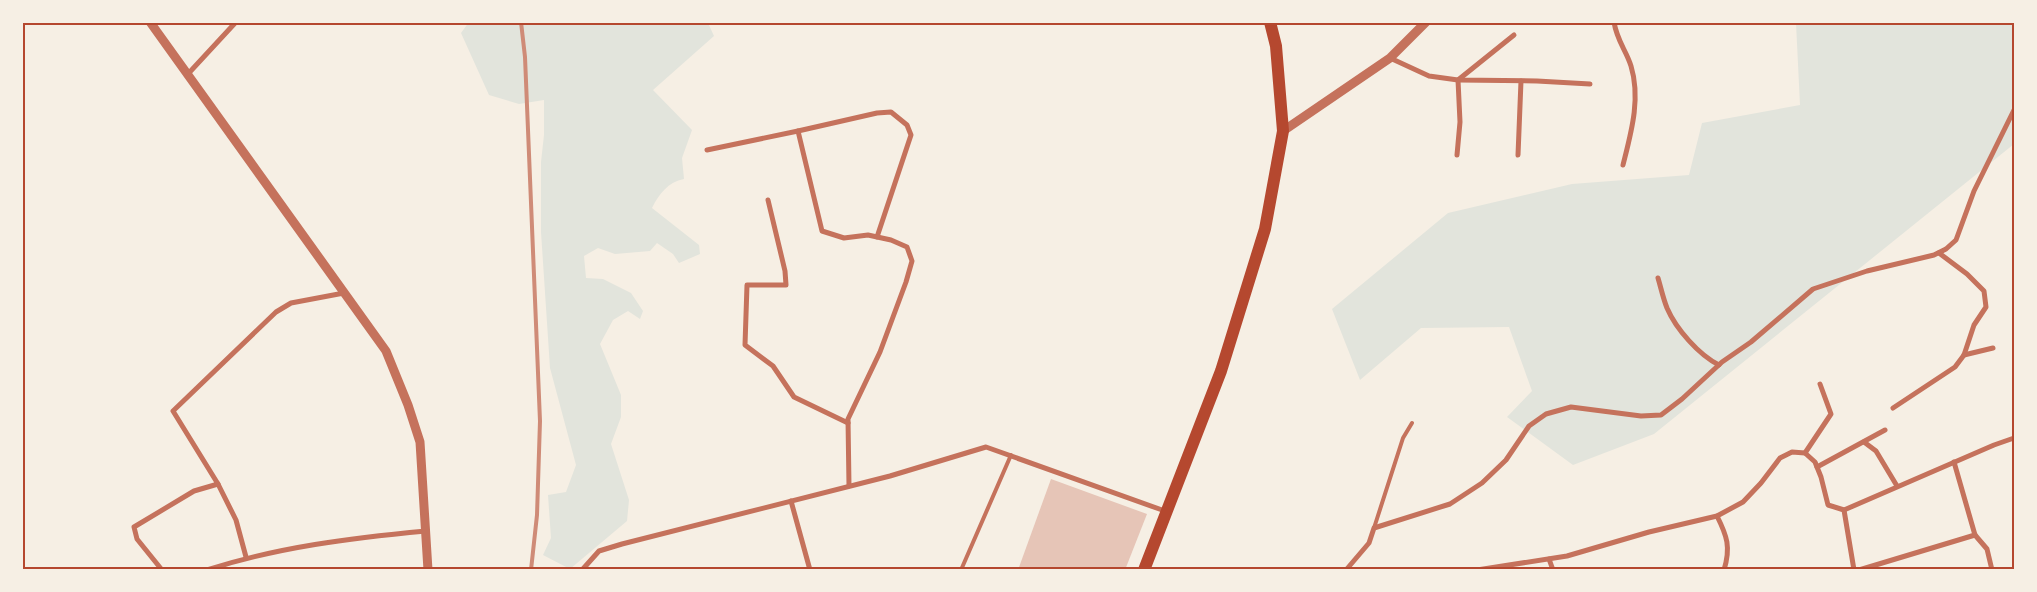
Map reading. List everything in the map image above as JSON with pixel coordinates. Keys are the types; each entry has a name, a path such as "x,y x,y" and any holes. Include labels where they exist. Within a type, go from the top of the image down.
{"highway":[{"path":"1144,570 1221,371 1266,229 1283,131 1276,46 1270,22"}],"street":[{"path":"150,22 386,351 408,404 420,442 428,570"},
{"path":"187,76 236,22"},
{"path":"1283,131 1390,58 1426,22"},
{"path":"1614,22 1617,37 1631,64 1636,92 1633,124 1622,166"},
{"path":"1458,80 1514,34"},
{"path":"1390,58 1429,76 1458,80 1590,84"},
{"path":"1457,155 1460,122 1458,80"},
{"path":"1518,155 1520,81"},
{"path":"1346,570 1369,543 1374,528 1450,504 1482,483 1506,460 1529,426 1546,414 1571,407 1642,416 1661,415 1682,399 1719,364 1751,342 1813,289 1867,271 1939,253 1956,240 1974,191 2014,110"},
{"path":"707,150 877,113 891,112 907,125 910,135 877,237"},
{"path":"798,131 822,231 844,238 868,235 877,237 907,247 912,261 880,352 848,419 849,486"},
{"path":"768,200 786,285 747,285 745,345 773,366 794,397 848,423"},
{"path":"1893,408 1955,367 1964,355 1974,326 1986,307 1984,291 1967,274 1939,253"},
{"path":"1658,278 1668,309 1681,330 1708,359 1719,364"},
{"path":"246,557 236,520 218,484 172,411 276,312 291,303 344,293"},
{"path":"1964,355 1993,348"},
{"path":"1804,453 1831,414 1820,384"},
{"path":"1818,468 1885,430"},
{"path":"1477,570 1567,556 1649,532 1717,516 1743,502 1761,483 1780,458 1792,452 1804,453 1815,462 1822,476 1828,506 1844,510 2014,438"},
{"path":"1864,442 1876,451 1897,486"},
{"path":"582,570 599,551 849,486 986,446 1166,512"},
{"path":"1954,462 1975,535 1987,549 1992,570"},
{"path":"162,570 137,539 134,527 194,491 218,484"},
{"path":"791,501 810,570"},
{"path":"1844,510 1854,570"},
{"path":"1717,516 1727,536 1728,557 1724,570"},
{"path":"207,570 246,557 316,543 426,531"},
{"path":"1859,570 1975,535"},
{"path":"1549,559 1553,570"}],"lane":[{"path":"1374,528 1403,438 1412,423"},
{"path":"961,570 1011,455"}],"shaded area":[{"path":"469,22 708,23 714,36 653,90 692,130 682,158 684,179 673,183 665,189 652,208 699,245 700,254 679,263 673,254 657,243 650,251 615,254 598,248 584,256 586,278 603,279 631,293 643,311 640,319 628,311 613,320 600,344 621,395 621,417 611,444 629,500 627,521 570,569 543,555 551,538 548,495 566,492 576,465 550,368 541,232 541,162 544,135 544,100 519,104 489,95 461,33"},
{"path":"1796,23 2014,23 2014,144 1654,434 1573,465 1507,417 1532,391 1509,327 1421,328 1360,380 1332,309 1448,213 1572,184 1689,175 1702,123 1800,105"}],"building":[{"path":"1051,479 1147,514 1125,570 1018,570"}],"railway":[{"path":"521,22 525,57 540,421 537,515 531,570"}]}
